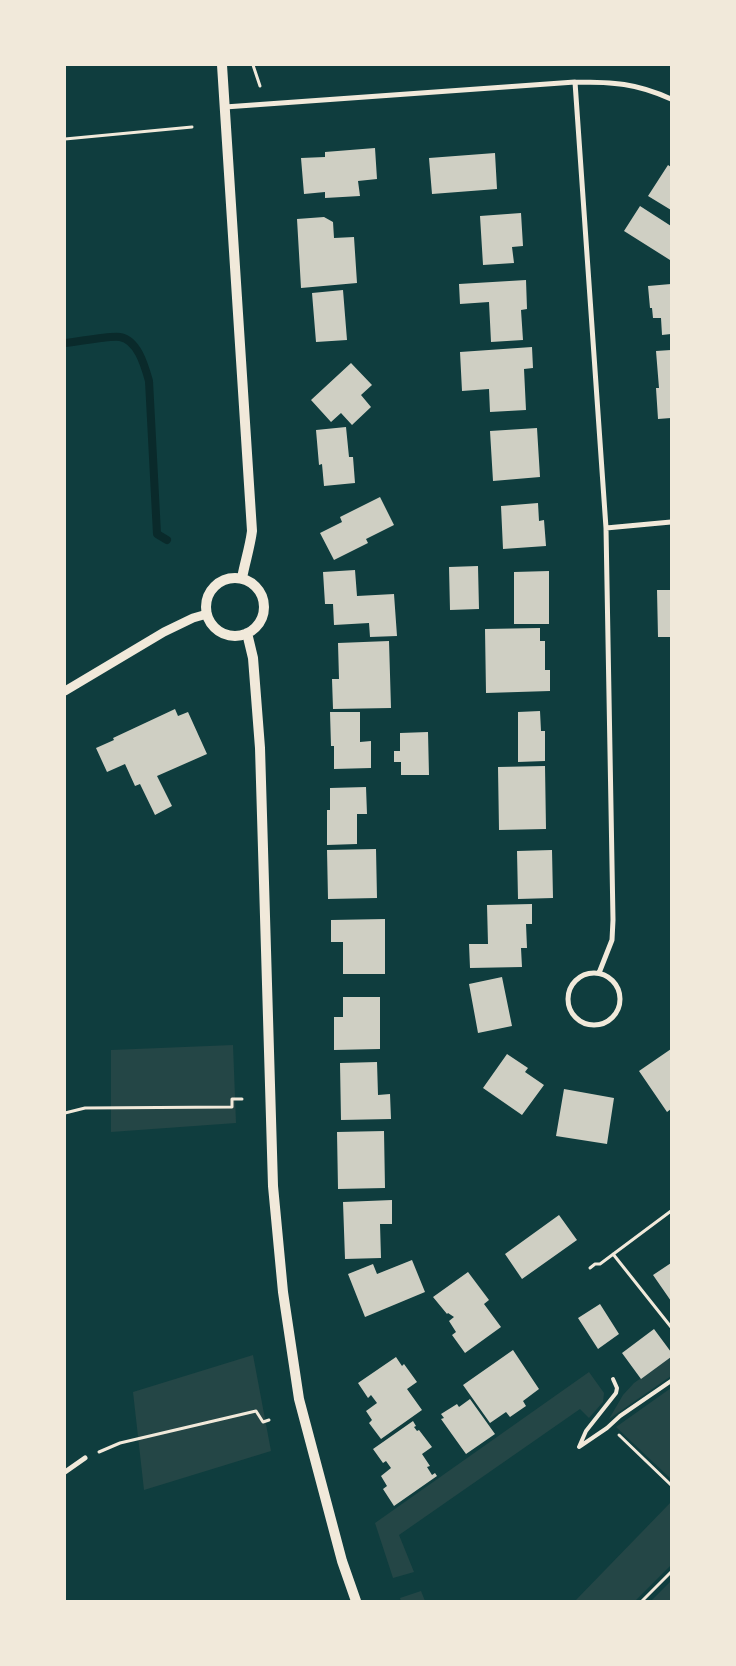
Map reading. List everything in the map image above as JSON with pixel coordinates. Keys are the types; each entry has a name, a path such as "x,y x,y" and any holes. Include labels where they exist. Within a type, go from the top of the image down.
{"main road":[{"path":"222,65 252,531 250,552 245,563 242,578"},
{"path":"232,577 242,578 252,583 259,590 263,599 264,609 261,619 247,633 227,635 211,624 207,614 208,594 214,586 232,577"},
{"path":"247,633 253,658 260,748 273,1186 283,1292 299,1399 342,1561 356,1601"}],"street":[{"path":"224,107 575,82 611,82 648,89 671,99"},
{"path":"575,82 606,528 613,920 612,940 599,973"},
{"path":"606,528 671,522"},
{"path":"65,691 164,632 193,618 207,614"},
{"path":"591,973 599,973 614,981 618,988 620,1004 613,1018 606,1023 590,1025 582,1023 570,1011 568,995 571,986 576,980 591,973"},
{"path":"65,1472 85,1458"}],"lane":[{"path":"613,1379 617,1388 616,1394 586,1431 579,1446 671,1382"}],"path":[{"path":"253,65 260,86"},
{"path":"65,139 192,128"},
{"path":"65,1113 85,1108 232,1107 232,1099 242,1099"},
{"path":"590,1268 595,1264 600,1264 671,1211"},
{"path":"613,1254 671,1327"},
{"path":"85,1458 120,1443 256,1411 263,1422 270,1420"},
{"path":"610,1426 671,1485"},
{"path":"642,1601 671,1572"}],"shaded area":[{"path":"233,1045 236,1123 111,1132 111,1050"},
{"path":"253,1355 271,1451 144,1490 133,1392"},
{"path":"671,1357 671,1376 609,1419 623,1395 634,1383"},
{"path":"589,1372 604,1393 603,1402 589,1418 580,1409 399,1535 414,1572 393,1578 375,1523"},
{"path":"671,1388 671,1479 616,1427"},
{"path":"671,1502 671,1565 635,1601 575,1601"},
{"path":"671,1581 671,1601 651,1601"},
{"path":"421,1591 425,1601 401,1601 400,1598"}],"building":[{"path":"375,148 377,179 358,181 360,196 325,198 325,192 304,194 301,158 325,157 325,152"},
{"path":"495,153 497,189 432,194 429,158"},
{"path":"668,165 671,167 671,210 648,196"},
{"path":"640,206 671,226 670,260 624,231"},
{"path":"521,213 523,246 512,247 514,263 483,265 480,216"},
{"path":"324,217 333,222 334,238 354,237 357,283 301,288 297,219"},
{"path":"526,280 527,309 521,310 523,340 491,342 489,302 460,304 459,284"},
{"path":"671,284 671,334 662,335 661,318 653,318 652,308 650,308 648,286"},
{"path":"343,290 347,340 316,342 312,293"},
{"path":"532,347 533,368 524,369 526,410 490,412 489,389 462,391 460,352"},
{"path":"671,350 671,418 658,419 656,388 659,388 656,351"},
{"path":"351,363 372,385 361,395 371,407 352,425 341,413 331,422 311,400"},
{"path":"346,427 349,457 353,457 355,483 324,486 322,464 319,465 316,430"},
{"path":"537,428 540,477 493,481 490,431"},
{"path":"380,497 394,525 366,539 368,543 334,560 320,533 342,522 340,517"},
{"path":"538,503 539,521 544,520 546,546 503,549 501,506"},
{"path":"478,566 479,609 450,610 449,567"},
{"path":"355,570 357,596 394,594 397,636 370,637 369,623 334,625 333,604 325,604 323,572"},
{"path":"549,571 549,624 514,624 514,572"},
{"path":"657,590 671,590 671,637 658,637"},
{"path":"540,628 540,641 545,641 545,670 550,670 550,691 486,693 485,629"},
{"path":"389,641 391,708 333,709 332,679 339,679 338,643"},
{"path":"175,709 178,716 188,712 207,754 157,776 172,806 155,815 140,784 135,786 125,764 107,772 96,748"},
{"path":"540,711 541,731 545,731 545,761 518,762 518,712"},
{"path":"330,712 360,712 360,742 371,741 371,768 334,769 334,746 331,746"},
{"path":"428,732 429,775 401,775 401,762 394,762 394,751 400,751 400,733"},
{"path":"545,766 546,829 499,830 498,767"},
{"path":"366,787 367,814 357,814 357,844 327,845 327,810 330,810 330,788"},
{"path":"376,849 377,898 328,899 327,850"},
{"path":"552,850 553,898 518,899 517,851"},
{"path":"532,904 532,924 526,924 527,948 521,948 522,967 470,968 469,944 488,944 487,905"},
{"path":"385,919 385,974 343,974 343,942 331,942 331,920"},
{"path":"502,977 512,1026 478,1033 469,984"},
{"path":"343,997 380,997 380,1049 334,1050 334,1017 343,1017"},
{"path":"671,1049 671,1109 667,1112 639,1071"},
{"path":"507,1054 528,1068 525,1072 544,1085 522,1115 483,1088"},
{"path":"377,1062 378,1095 390,1094 391,1119 341,1120 340,1063"},
{"path":"564,1089 614,1098 607,1144 556,1136"},
{"path":"384,1131 385,1188 338,1189 337,1132"},
{"path":"392,1200 392,1224 380,1224 381,1258 345,1259 343,1202"},
{"path":"559,1215 577,1240 522,1279 505,1254"},
{"path":"412,1260 425,1292 365,1317 348,1274 373,1264 377,1274"},
{"path":"671,1263 671,1301 653,1275"},
{"path":"468,1272 489,1300 484,1304 501,1327 465,1353 452,1335 456,1332 449,1321 454,1317 447,1314 433,1297"},
{"path":"600,1304 619,1334 598,1349 578,1318"},
{"path":"654,1329 671,1352 671,1357 641,1379 622,1353"},
{"path":"513,1350 539,1389 523,1401 526,1406 510,1417 506,1412 490,1423 463,1385"},
{"path":"396,1357 402,1366 404,1364 417,1382 407,1389 422,1410 381,1439 369,1423 372,1420 366,1411 377,1403 371,1395 368,1398 358,1383"},
{"path":"470,1399 495,1434 466,1454 441,1419 444,1418 441,1414 457,1404 459,1407"},
{"path":"413,1421 416,1426 414,1427 417,1431 419,1430 432,1447 422,1454 430,1466 427,1467 432,1475 435,1473 437,1476 394,1506 383,1489 387,1486 381,1476 391,1468 386,1461 383,1463 373,1449"}],"waterway":[{"path":"65,343 120,337 132,343 140,355 149,381 157,534 167,540"}]}
